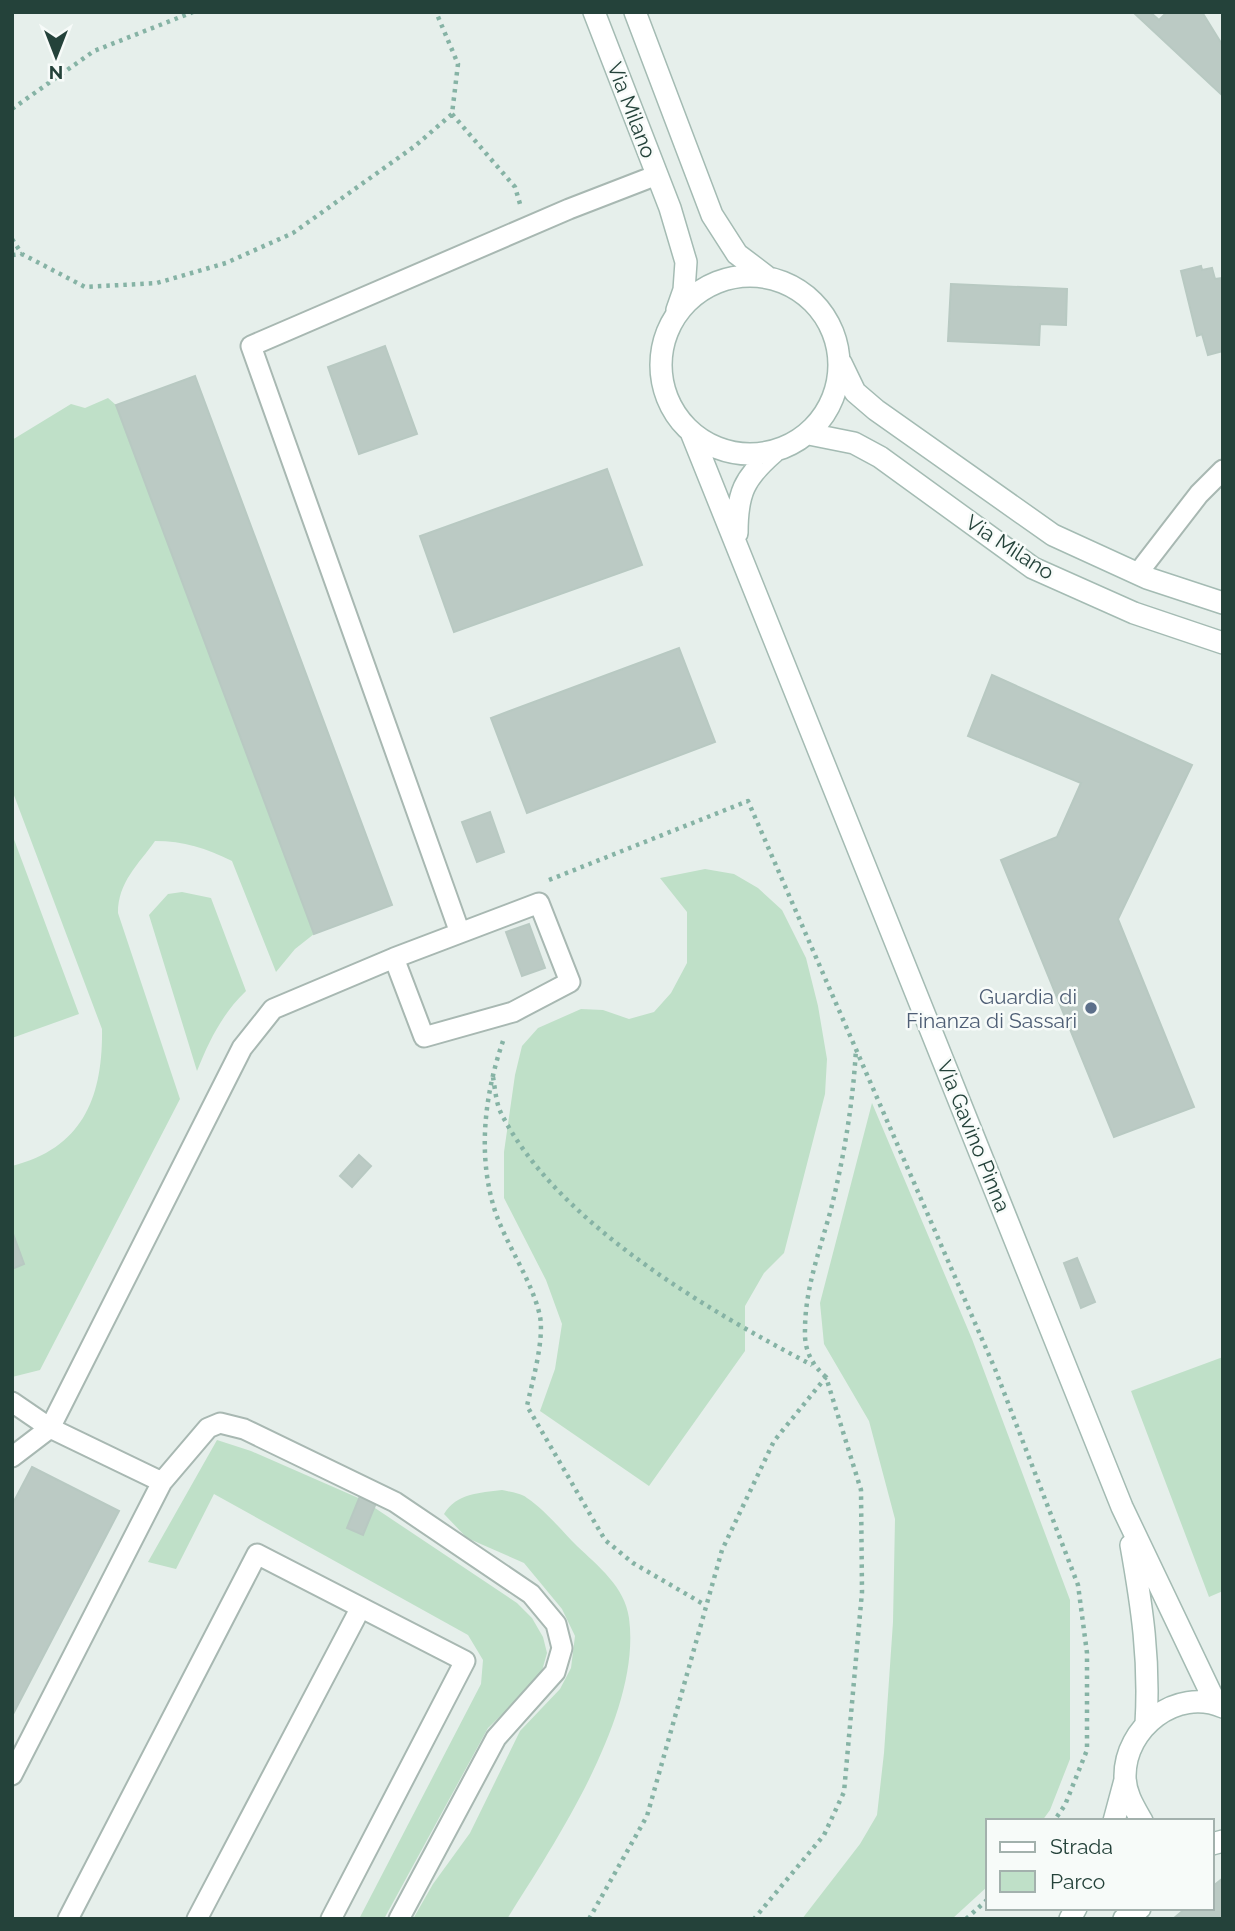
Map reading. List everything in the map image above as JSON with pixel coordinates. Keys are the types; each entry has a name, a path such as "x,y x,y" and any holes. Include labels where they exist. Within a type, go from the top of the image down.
{"main road":[{"name":"Via Milano","path":"594,12 657,175 686,262 684,290 668,328"},
{"name":"Via Milano","path":"635,12 712,215 737,254 766,276"},
{"path":"737,276 766,276 795,287 819,306 835,332 841,363 838,389 827,413 809,433 774,452 744,455 716,448 691,432 673,410 662,384 661,355 668,328 685,303 708,285 737,276"},
{"name":"Via Milano","path":"841,363 855,391 876,410 1053,535 1138,573 1223,603"},
{"name":"Via Gavino Pinna","path":"691,432 1127,1519 1219,1706"},
{"name":"Via Milano","path":"809,433 855,443 880,457 1033,568 1134,613 1223,643"},
{"name":"Via Gavino Pinna","path":"743,559 737,538 737,503 746,480 774,452"},
{"name":"Via Gavino Pinna","path":"1127,1519 1146,1626 1149,1675 1146,1724"},
{"path":"1115,1819 1127,1758 1134,1740 1146,1724 1161,1712 1178,1705 1219,1706"},
{"path":"1125,1778 1130,1801 1141,1819"}],"lane":[{"path":"460,933 251,346 657,175"},
{"path":"1138,573 1199,494 1223,470"},
{"path":"12,1457 50,1428 242,1048 273,1009 394,958 539,903 570,982 513,1012 425,1037 394,958"},
{"path":"12,1402 50,1428 162,1482"},
{"path":"12,1775 162,1482 208,1428 220,1423 244,1429 395,1502 531,1594 556,1624 562,1648 555,1672 496,1738 399,1919"},
{"path":"68,1919 257,1554 464,1661 331,1919"},
{"path":"197,1919 360,1609"}],"path":[{"path":"12,109 94,51 193,12"},
{"path":"12,239 22,254 85,287 157,283 226,263 293,233 415,146 452,114 458,64 436,12"},
{"path":"452,114 515,187 528,228"},
{"path":"12,255 22,254"},
{"path":"539,903 551,877 748,801 995,1369 1078,1585 1087,1653 1087,1750 1065,1805 1055,1819"},
{"path":"812,1366 804,1333 810,1280 831,1208 850,1121 856,1048"},
{"path":"705,1605 633,1563 605,1540 527,1406 537,1363 540,1313 496,1214 486,1176 486,1123 492,1073 500,1111 533,1161 586,1219 705,1304 812,1366 826,1377 861,1490 862,1592 844,1792 824,1835 754,1919"},
{"path":"589,1919 647,1816 722,1550 774,1441 803,1401 826,1377"},
{"path":"966,1919 986,1901"}],"green space":[{"path":"108,398 116,405 314,934 295,949 276,972 232,861 195,846 155,841 130,874 121,892 118,913 180,1099 40,1370 12,1377 12,1166 36,1158 56,1147 72,1133 84,1116 98,1077 102,1029 12,790 12,440 71,404 85,408"},
{"path":"12,834 79,1014 12,1038"},
{"path":"705,869 734,874 758,888 782,910 806,958 818,1006 827,1059 825,1094 784,1253 764,1273 745,1306 745,1351 649,1486 540,1411 555,1369 562,1324 546,1280 504,1198 504,1152 522,1046 538,1028 581,1009 603,1010 629,1019 654,1012 671,993 687,963 687,912 660,878"},
{"path":"182,892 211,898 246,991 217,1028 197,1071 149,915 168,894"},
{"path":"872,1103 972,1339 1070,1600 1070,1759 1050,1810 1043,1819 986,1819 986,1888 952,1919 802,1919 860,1844 877,1815 893,1622 895,1519 869,1421 824,1344 820,1303"},
{"path":"1223,1357 1223,1591 1209,1597 1131,1391"},
{"path":"217,1440 251,1451 363,1500 517,1603 532,1618 543,1637 547,1653 540,1678 488,1728 384,1919 359,1919 481,1684 483,1660 468,1635 214,1494 176,1569 148,1562"},
{"path":"502,1490 522,1495 540,1508 602,1569 622,1596 629,1618 630,1655 622,1694 609,1734 571,1815 507,1919 413,1919 433,1884 470,1833 520,1731 560,1689 571,1668 575,1636 562,1609 524,1563 467,1538 444,1514 462,1498"}],"building":[{"path":"1133,12 1150,12 1159,20 1167,12 1202,12 1223,46 1223,96"},
{"path":"1201,266 1202,270 1212,268 1215,279 1223,278 1223,351 1208,355 1202,334 1197,336 1181,271"},
{"path":"951,284 1067,289 1066,325 1040,324 1039,345 948,341"},
{"path":"385,346 417,434 359,454 328,367"},
{"path":"195,376 392,905 314,934 116,405"},
{"path":"607,469 642,565 454,632 420,536"},
{"path":"679,648 715,742 527,813 491,718"},
{"path":"992,675 1192,765 1118,919 1194,1107 1114,1137 1001,860 1057,837 1081,783 968,736"},
{"path":"490,812 504,852 477,862 462,822"},
{"path":"529,924 545,968 522,976 506,932"},
{"path":"359,1155 371,1166 352,1187 340,1176"},
{"path":"12,1231 24,1264 12,1269"},
{"path":"1077,1258 1095,1302 1081,1308 1064,1263"},
{"path":"32,1467 119,1511 12,1716 12,1505"},
{"path":"360,1496 376,1503 363,1535 347,1528"},
{"path":"1223,1878 1223,1919 1173,1919 1184,1910 1214,1910 1214,1885"}],"place":[{"name":"Guardia di Finanza di Sassari","path":"1091,1008"}]}
